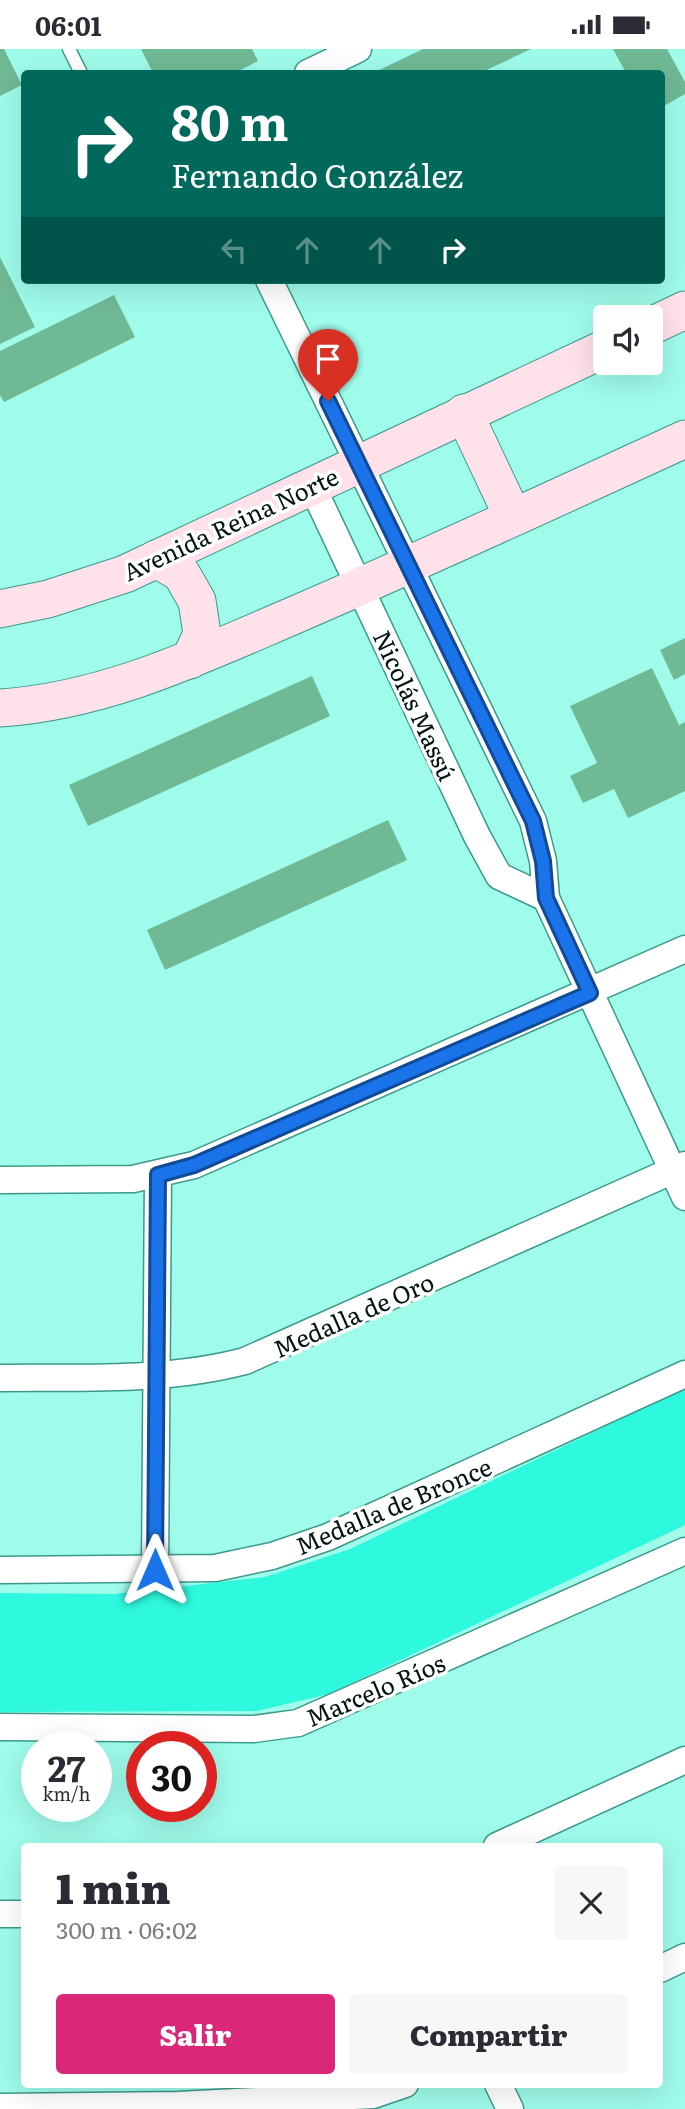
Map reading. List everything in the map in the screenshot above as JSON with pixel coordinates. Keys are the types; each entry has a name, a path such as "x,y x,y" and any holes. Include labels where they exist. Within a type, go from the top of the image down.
{"street":[{"path":"314,70 358,49"},
{"path":"271,284 533,821 543,861 546,898 590,993 679,1168 685,1197"},
{"path":"663,320 685,310"},
{"name":"Avenida Reina Norte","path":"0,609 87,587 156,559 593,354"},
{"path":"464,413 513,517"},
{"path":"0,708 35,706 104,691 190,660 361,587 685,439"},
{"name":"Nicolás Massú","path":"312,486 477,836 499,876 546,898"},
{"path":"156,559 181,573 197,601 202,634 190,660"},
{"path":"0,1180 133,1179 194,1165 685,949"},
{"name":"Medalla de Oro","path":"0,1378 156,1376 214,1369 268,1353 679,1168"},
{"path":"155,1570 158,1175"},
{"name":"Medalla de Bronce","path":"0,1570 215,1569 272,1556 328,1537 685,1374"},
{"name":"Marcelo Ríos","path":"0,1727 254,1729 298,1723 685,1551"},
{"path":"503,1843 685,1759"},
{"path":"0,1914 21,1914"},
{"path":"663,1968 685,1957"},
{"path":"0,2107 178,2099 373,2095 393,2088"},
{"path":"501,2088 510,2109"}],"lane":[{"path":"69,49 80,70"}],"green space":[{"path":"685,1388 685,1525 329,1694 257,1711 0,1712 0,1593 114,1594 265,1577 350,1549"}],"building":[{"path":"0,49 4,49 21,86 0,96"},
{"path":"141,49 252,49 258,61 241,70 152,70"},
{"path":"423,49 531,49 486,70 379,70"},
{"path":"613,49 667,49 685,82 685,94 665,105 665,70 624,70"},
{"path":"0,257 35,327 0,344"},
{"path":"114,295 135,337 4,402 0,395 0,351"},
{"path":"685,638 685,674 674,680 660,650"},
{"path":"652,668 679,725 685,722 685,791 628,818 614,789 583,803 570,776 597,763 570,706"},
{"path":"312,676 330,716 88,826 69,785"},
{"path":"388,820 407,860 165,970 147,930"}],"route":[{"path":"155,1570 158,1175 194,1165 590,993 546,898 543,861 533,821 328,401"}]}
